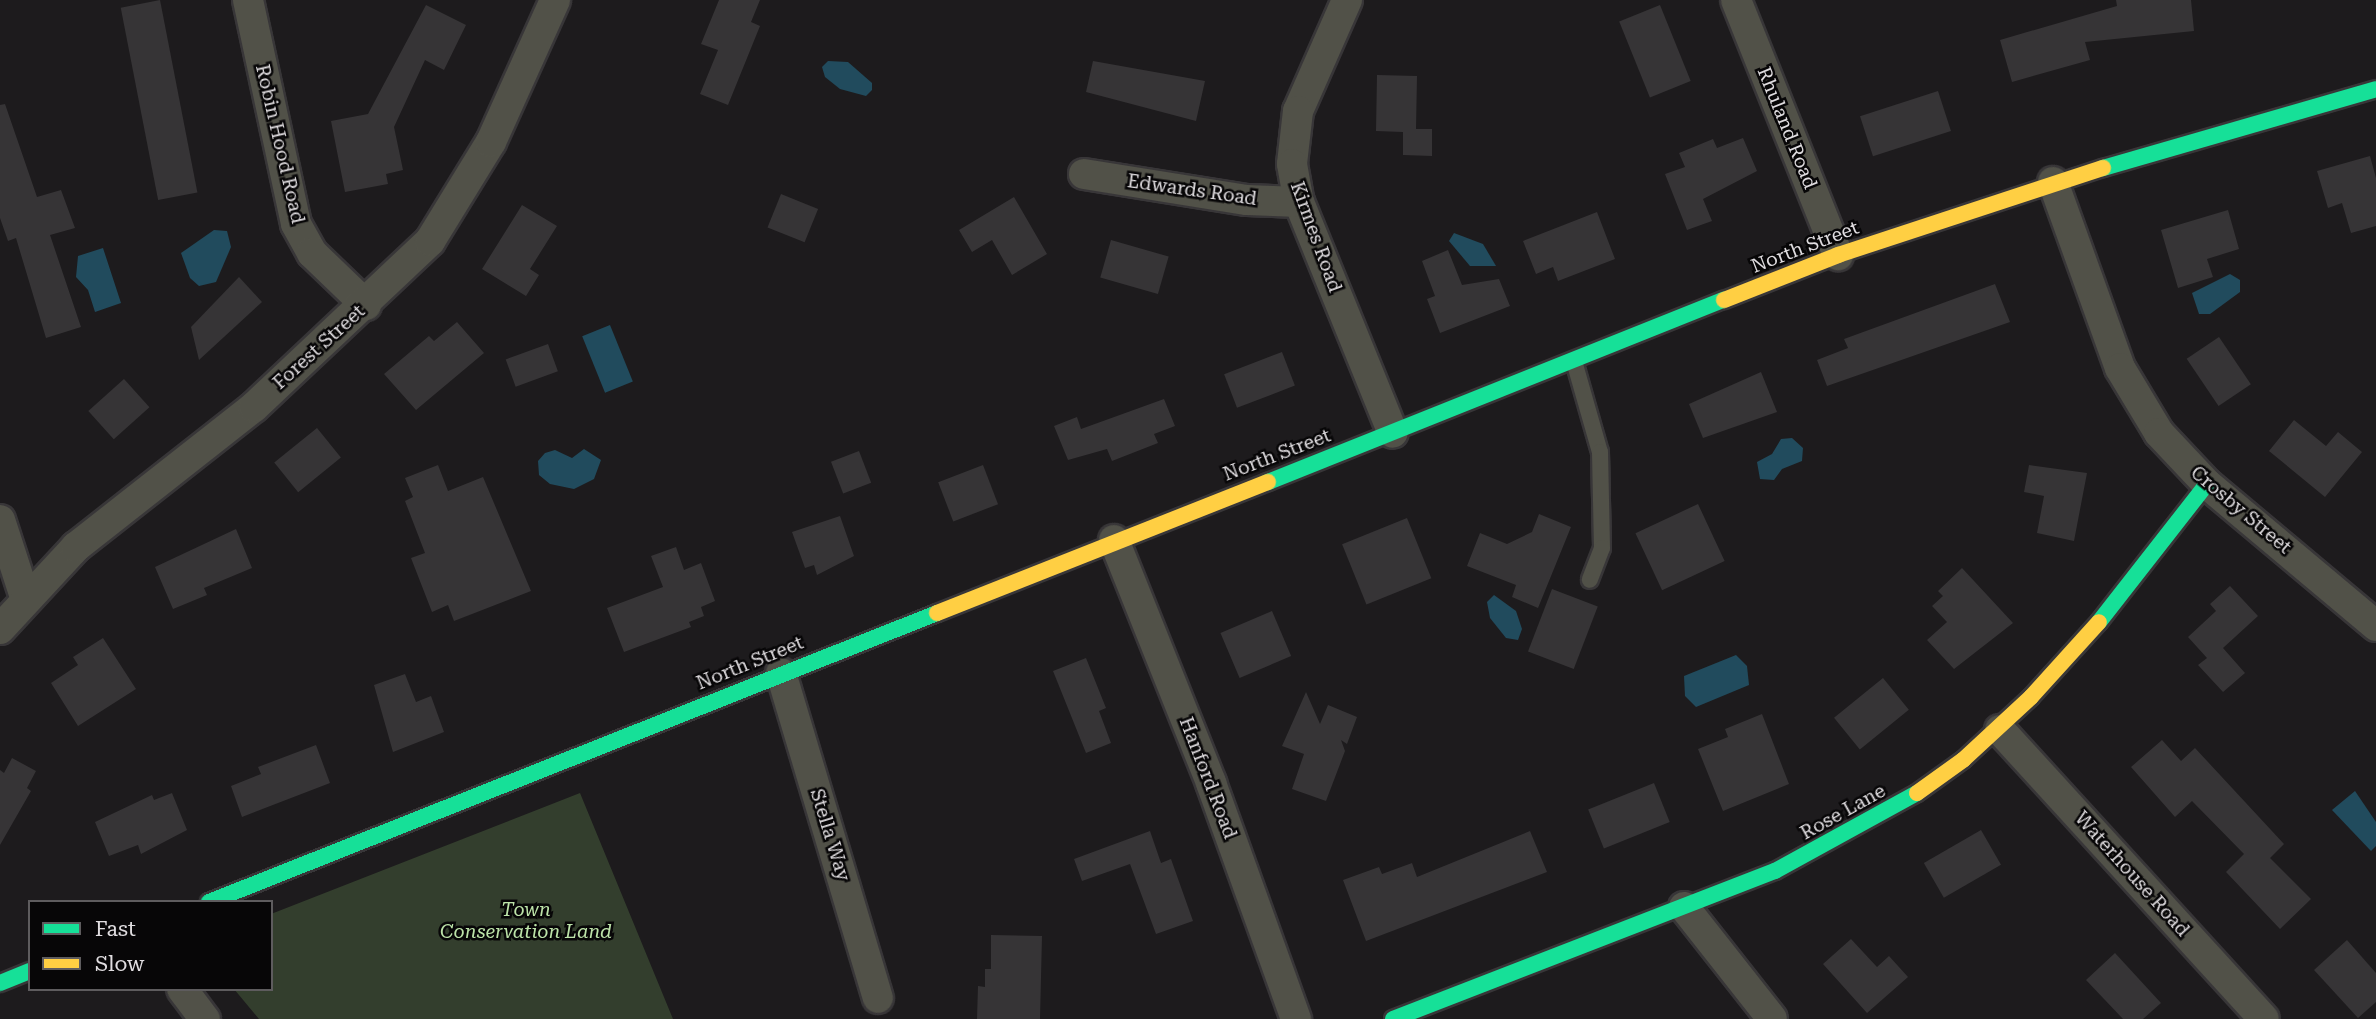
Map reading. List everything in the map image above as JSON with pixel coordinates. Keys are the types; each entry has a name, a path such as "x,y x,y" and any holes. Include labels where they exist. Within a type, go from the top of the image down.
{"street":[{"name":"Robin Hood Road","path":"248,0 296,224 312,253 366,305"},
{"name":"Forest Street","path":"0,628 25,597 76,547 217,438 366,305 450,215 491,142 555,0"},
{"name":"Kirmes Road","path":"1347,0 1298,111 1292,155 1299,202 1393,433"},
{"name":"Rhuland Road","path":"1737,0 1838,255"},
{"name":"North Street","path":"214,900 1114,540 1393,433 1838,255 2053,182 2376,89"},
{"name":"Edwards Road","path":"1084,174 1247,200 1299,202"},
{"name":"Crosby Street","path":"2053,182 2127,383 2159,433 2207,484 2376,626"},
{"name":"Rose Lane","path":"1392,1019 1684,907 1857,830 2000,730 2109,612 2207,484"},
{"path":"0,520 25,597"},
{"name":"Hanford Road","path":"1114,540 1211,783 1296,1019"},
{"name":"Stella Way","path":"782,673 878,998"},
{"name":"Waterhouse Road","path":"2000,730 2264,1019"},
{"path":"1684,907 1772,1019"},
{"path":"0,983 28,972"},
{"path":"183,991 205,1019"}],"lane":[{"path":"1574,361 1600,452 1602,548 1590,580"}],"green space":[{"name":"Town Conservation Land","path":"580,793 673,1019 259,1019 236,991 273,991 273,913"}],"water":[{"path":"828,61 848,62 872,83 872,90 866,96 840,89 825,77 822,67"},
{"path":"214,230 227,231 231,247 216,282 199,286 190,278 181,253"},
{"path":"1454,233 1483,244 1496,266 1470,266 1449,241"},
{"path":"103,248 121,303 95,312 88,290 76,277 78,256"},
{"path":"2230,274 2240,280 2240,292 2210,314 2199,314 2192,293"},
{"path":"610,325 633,382 605,393 582,336"},
{"path":"1792,438 1803,448 1802,461 1782,469 1774,480 1760,479 1757,462 1772,454 1781,439"},
{"path":"584,449 601,460 594,479 574,489 550,484 539,475 538,461 545,453 555,450 572,458"},
{"path":"1494,595 1516,611 1522,629 1518,640 1506,638 1490,618 1487,602"},
{"path":"1736,655 1747,666 1749,685 1696,707 1685,696 1684,676"},
{"path":"2355,791 2376,822 2376,846 2371,851 2332,810"}],"building":[{"path":"160,0 197,192 158,200 121,8"},
{"path":"719,0 760,0 751,22 760,26 728,105 700,94 718,50 701,44"},
{"path":"2116,0 2191,0 2194,31 2085,42 2090,60 2012,82 2000,40 2117,6"},
{"path":"426,5 466,25 444,70 425,60 394,127 403,170 386,174 388,184 345,192 331,121 368,114"},
{"path":"1660,5 1691,81 1650,98 1619,21"},
{"path":"1093,61 1205,81 1196,121 1086,92"},
{"path":"1377,75 1417,76 1416,129 1432,129 1432,156 1403,155 1403,132 1376,131"},
{"path":"1938,91 1951,131 1873,156 1860,116"},
{"path":"5,104 37,197 61,190 75,228 50,235 81,327 46,338 16,238 8,241 0,218 0,105"},
{"path":"1743,138 1757,171 1703,199 1712,221 1687,230 1665,174 1685,167 1679,153 1713,139 1717,148"},
{"path":"2370,156 2376,178 2376,226 2351,233 2342,203 2328,208 2317,171"},
{"path":"781,194 818,209 805,242 768,227"},
{"path":"1014,197 1047,254 1012,275 992,240 972,252 959,230"},
{"path":"522,205 557,226 530,269 539,275 526,296 482,269"},
{"path":"2228,210 2239,249 2207,259 2213,277 2178,288 2161,230"},
{"path":"1597,212 1615,259 1558,281 1553,267 1536,274 1523,241"},
{"path":"1111,240 1169,257 1158,294 1100,277"},
{"path":"1448,250 1462,285 1499,279 1510,306 1440,333 1427,299 1435,296 1422,261"},
{"path":"239,277 262,302 199,360 191,327"},
{"path":"1995,284 2010,322 1827,386 1817,360 1848,348 1844,339"},
{"path":"457,322 484,353 416,410 384,374 429,336 434,341"},
{"path":"2219,337 2251,384 2219,406 2187,359"},
{"path":"548,344 558,371 516,387 506,359"},
{"path":"1282,352 1295,386 1237,408 1224,374"},
{"path":"1761,372 1777,412 1703,438 1689,404"},
{"path":"124,379 149,407 114,439 88,411"},
{"path":"1164,399 1175,426 1154,434 1158,443 1112,461 1107,449 1068,460 1054,426 1077,417 1081,429"},
{"path":"2294,420 2326,446 2338,432 2362,452 2325,497 2269,451"},
{"path":"317,428 341,458 298,492 274,463"},
{"path":"859,451 871,483 843,493 831,462"},
{"path":"438,465 448,491 483,477 531,591 454,621 448,605 432,612 411,558 425,553 405,501 413,497 405,478"},
{"path":"983,465 998,504 953,521 938,482"},
{"path":"2029,465 2087,473 2074,541 2037,533 2044,496 2024,492"},
{"path":"1698,504 1725,561 1662,590 1635,533"},
{"path":"1539,514 1571,527 1538,608 1512,597 1516,585 1467,566 1480,533 1507,544 1532,532"},
{"path":"840,516 854,556 817,575 814,565 805,568 792,532"},
{"path":"1407,518 1431,578 1366,604 1342,544"},
{"path":"236,529 252,568 204,588 207,595 173,609 155,567"},
{"path":"676,547 684,570 701,563 715,601 701,607 704,616 689,622 691,627 624,652 607,608 663,587 651,556"},
{"path":"1962,568 2013,623 1954,669 1927,640 1947,622 1932,606 1943,596 1938,591"},
{"path":"2230,586 2258,616 2223,648 2245,673 2223,692 2198,665 2207,658 2188,637 2216,611 2210,604"},
{"path":"1552,589 1598,607 1574,669 1528,652"},
{"path":"1272,611 1291,656 1240,678 1220,633"},
{"path":"103,638 136,689 78,726 51,683 78,665 73,657"},
{"path":"1086,658 1106,708 1099,711 1111,743 1086,753 1053,671"},
{"path":"405,674 416,702 431,696 444,732 393,752 374,685"},
{"path":"1883,678 1909,710 1860,750 1834,718"},
{"path":"1306,692 1320,724 1328,705 1357,717 1347,744 1341,740 1345,751 1326,801 1292,789 1304,754 1282,746"},
{"path":"1762,714 1789,784 1723,811 1698,749 1728,737 1725,729"},
{"path":"2162,740 2181,761 2195,748 2284,844 2270,858 2311,899 2280,929 2226,872 2244,854 2192,801 2175,817 2131,767"},
{"path":"316,745 330,783 242,817 231,786 261,774 258,767"},
{"path":"12,758 36,771 27,788 31,791 0,845 0,770 4,773"},
{"path":"1654,783 1670,822 1604,849 1588,810"},
{"path":"172,793 187,830 141,854 138,845 109,856 95,822 152,795 154,800"},
{"path":"1981,830 2001,865 1944,898 1924,863"},
{"path":"1150,831 1161,863 1171,859 1193,921 1156,934 1130,864 1082,881 1074,859"},
{"path":"1530,831 1547,872 1366,941 1343,880 1379,867 1382,874 1412,863 1417,877"},
{"path":"991,935 1042,936 1040,1019 977,1019 978,986 985,987 985,969 991,969"},
{"path":"1851,939 1877,967 1889,956 1908,977 1867,1013 1823,964"},
{"path":"2347,940 2376,973 2376,1002 2358,1018 2314,970"},
{"path":"2115,953 2161,1003 2143,1019 2123,1019 2086,980"}],"traffic: fast":[{"path":"2103,168 2376,89"},
{"path":"1268,482 1724,300"},
{"path":"2099,622 2207,484"},
{"path":"214,900 937,613"},
{"path":"1393,1019 1775,871 1917,793"},
{"path":"0,983 28,972"}],"traffic: slow":[{"path":"1724,300 1838,255 2103,168"},
{"path":"937,613 1268,482"},
{"path":"1917,793 1963,760 2031,697 2099,622"}]}
